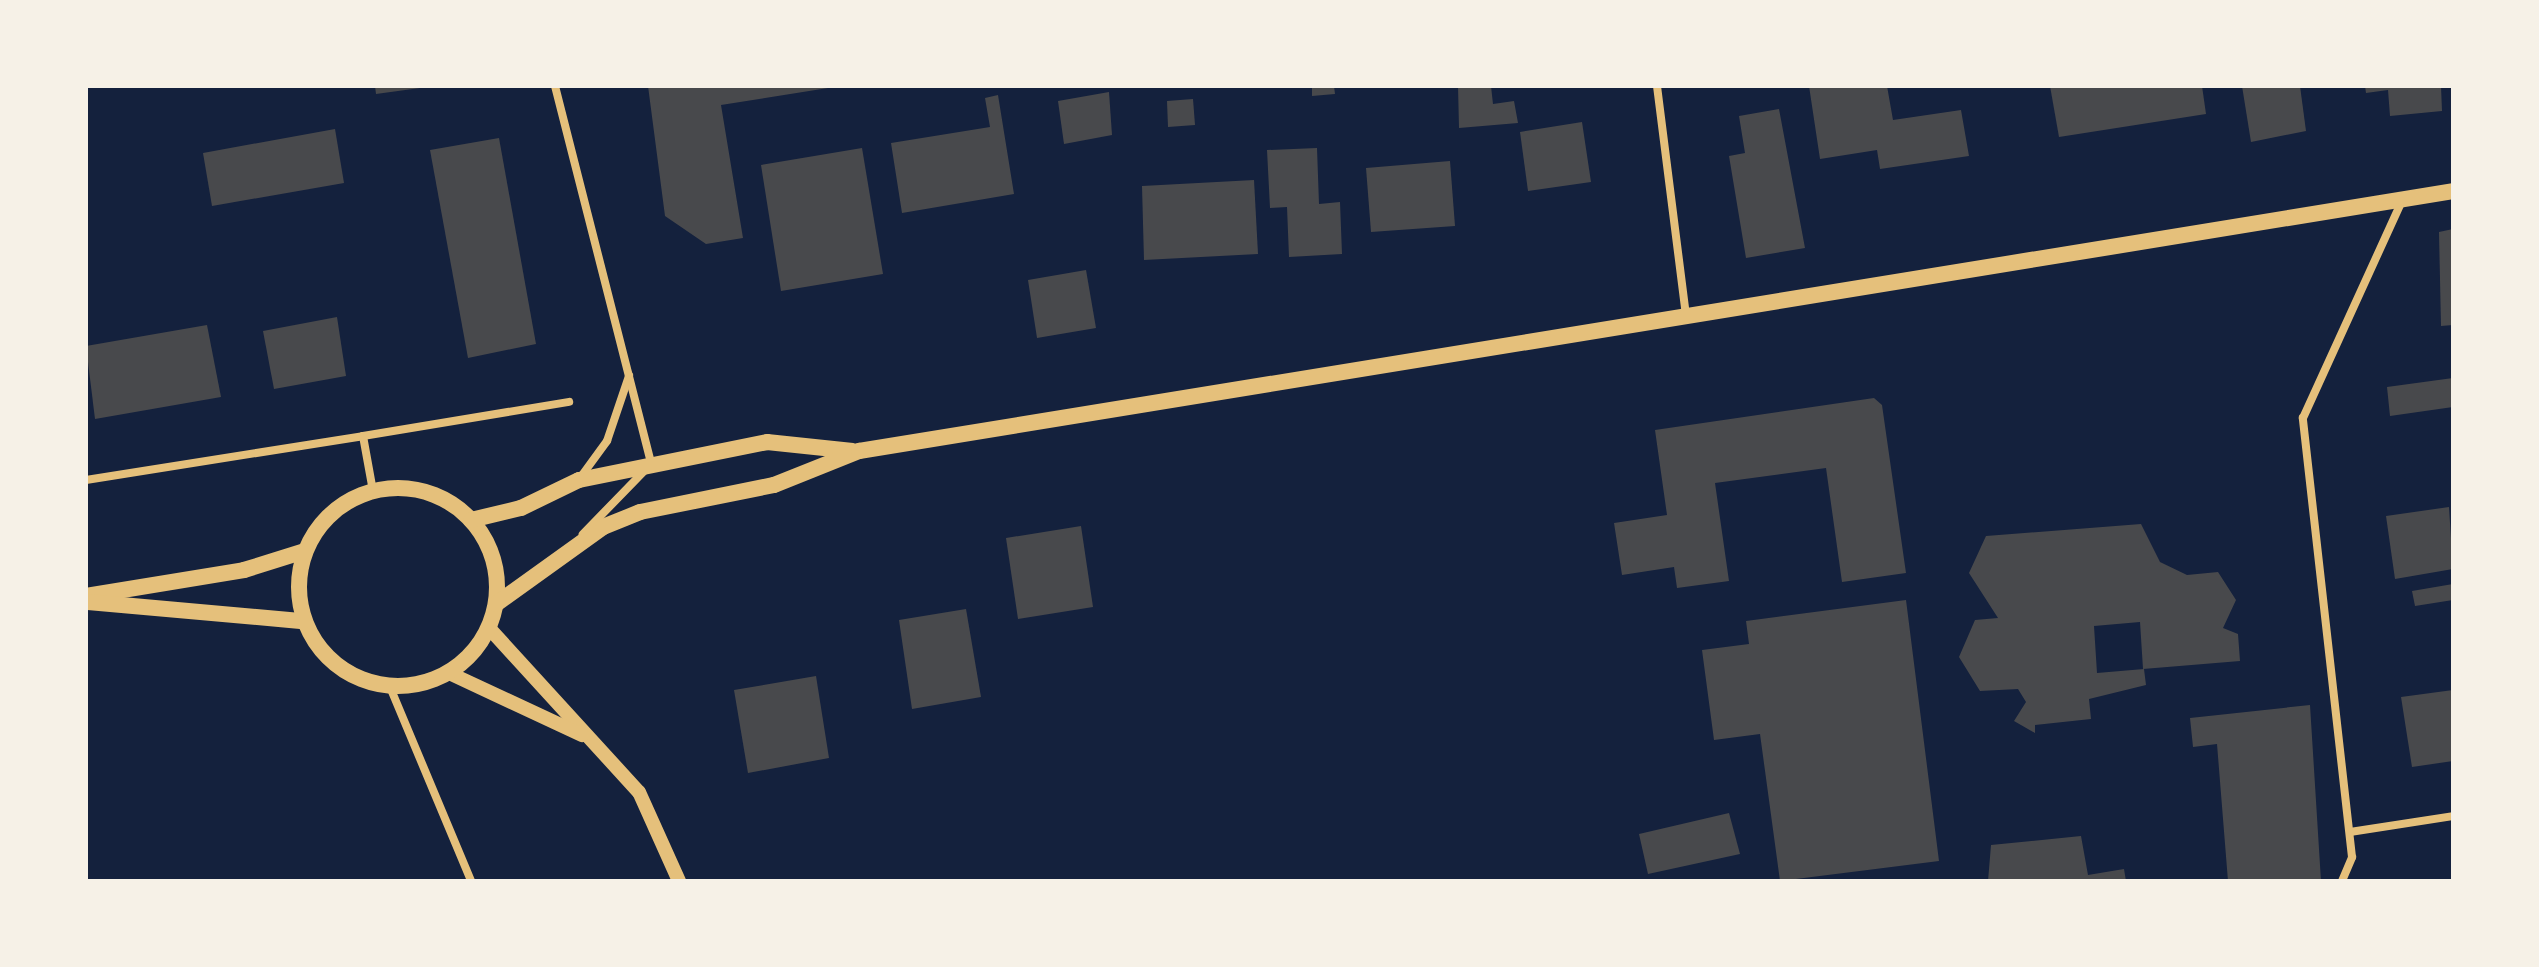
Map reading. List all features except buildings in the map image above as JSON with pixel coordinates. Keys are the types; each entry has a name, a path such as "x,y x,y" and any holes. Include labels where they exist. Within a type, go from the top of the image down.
{"main road":[{"path":"496,604 558,560 640,512 774,485 859,451 2453,191"},
{"path":"471,520 521,508 579,480 767,442 859,451"},
{"path":"373,491 426,492 471,520 497,574 496,604 489,628 449,673 390,687 337,667 303,621 298,598 305,551 321,524 373,491"},
{"path":"86,596 244,570 305,551"},
{"path":"86,602 303,621"}],"street":[{"path":"555,86 651,464 558,560"},
{"path":"1657,86 1686,317"},
{"path":"2342,881 2352,857 2350,832 2303,418 2402,200"},
{"path":"579,480 607,441 629,375"},
{"path":"86,480 569,402"},
{"path":"363,436 373,491"},
{"path":"489,628 639,792 679,881"},
{"path":"449,673 531,706 596,743"},
{"path":"390,687 471,881"},
{"path":"2350,832 2453,816"}]}
